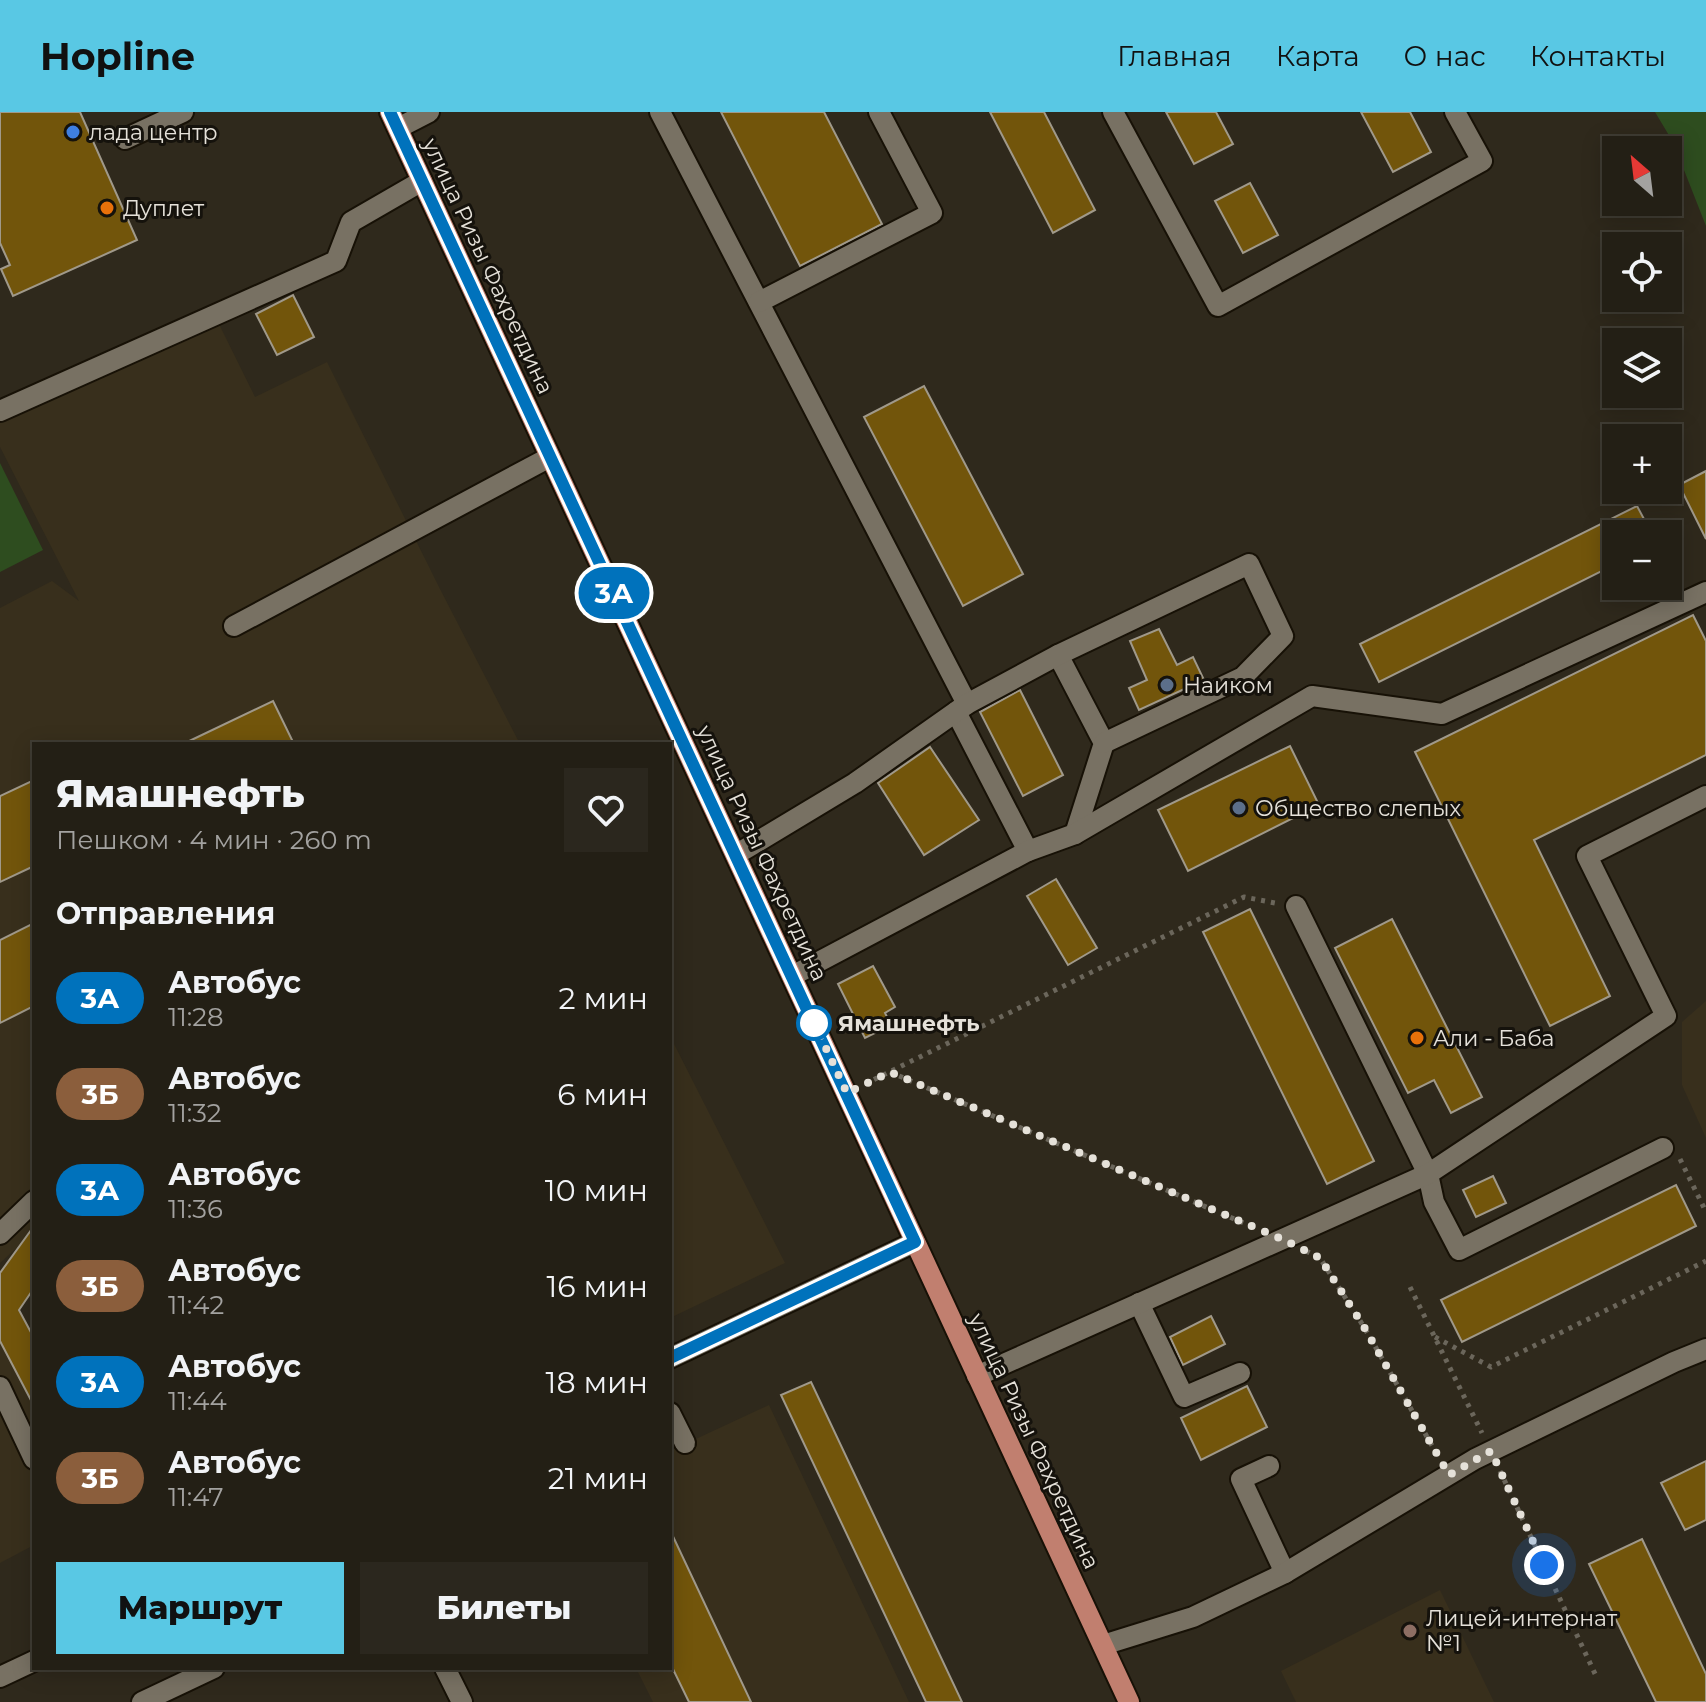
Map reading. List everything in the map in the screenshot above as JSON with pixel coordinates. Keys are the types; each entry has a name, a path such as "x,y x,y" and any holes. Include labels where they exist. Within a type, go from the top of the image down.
{"main road":[{"name":"улица Ризы Фахретдина","path":"394,120 1129,1702"}],"street":[{"path":"125,139 183,112"},
{"path":"394,120 429,112"},
{"path":"660,112 759,302 961,708 1028,851"},
{"path":"759,302 932,213 879,112"},
{"path":"1113,112 1218,306 1482,161 1455,112"},
{"path":"0,411 336,261 351,222 422,181"},
{"path":"234,626 550,457"},
{"path":"737,854 855,783 961,708 1058,655 1249,564 1283,636 1243,677 1104,743"},
{"path":"792,976 1028,851 1075,834 1312,696 1442,714 1706,592"},
{"path":"1058,655 1104,743 1075,834"},
{"path":"977,1376 1428,1174 1666,1016 1587,856 1706,796"},
{"path":"1296,906 1428,1174 1434,1202 1459,1250 1663,1148"},
{"path":"0,1234 32,1203"},
{"path":"672,1357 915,1242"},
{"path":"1139,1303 1184,1397 1240,1373"},
{"path":"1103,1645 1193,1617 1285,1573 1491,1451 1706,1349"},
{"path":"0,1387 32,1455"},
{"path":"672,1417 685,1443"},
{"path":"1269,1466 1241,1479 1285,1573"},
{"path":"0,1677 32,1662"},
{"path":"142,1702 210,1670"},
{"path":"446,1670 462,1702"}],"path":[{"path":"847,1093 1244,897 1296,906"},
{"path":"890,1072 1320,1258 1364,1327 1449,1475"},
{"path":"1663,1148 1681,1160 1706,1212"},
{"path":"1435,1337 1491,1367 1706,1261"},
{"path":"1410,1287 1597,1678"}],"shaded area":[{"path":"217,320 255,397 327,362 519,742 32,742 32,1234 0,1263 0,608 52,581 79,601 0,447 0,423"},
{"path":"1706,1001 1706,1138 1682,1085 1682,1022"},
{"path":"672,1040 785,1263 672,1317"},
{"path":"0,1335 32,1398 32,1546 0,1563"},
{"path":"769,1405 909,1702 653,1702 637,1670 672,1670 672,1450"},
{"name":"Лицей-интернат №1","path":"1440,1590 1494,1702 1296,1702 1281,1671"}],"green space":[{"path":"1655,112 1706,112 1706,226 1682,165 1682,136 1669,136"},
{"path":"0,463 43,550 0,572"}],"building":[{"path":"0,112 80,112 137,240 13,296 1,269 10,265 0,243"},
{"path":"721,112 824,112 882,224 800,266"},
{"path":"990,112 1044,112 1095,210 1053,233"},
{"path":"1166,112 1216,112 1233,144 1194,164"},
{"path":"1361,112 1410,112 1431,152 1393,172"},
{"path":"1250,183 1278,235 1243,253 1215,201"},
{"path":"293,295 314,337 277,355 256,314"},
{"path":"924,386 1023,574 963,606 864,417"},
{"path":"1706,471 1706,539 1682,491 1682,483"},
{"path":"1637,506 1644,520 1609,520"},
{"path":"1602,523 1602,571 1379,682 1360,644"},
{"path":"1693,615 1706,641 1706,755 1534,840 1610,996 1550,1026 1415,752"},
{"path":"1159,629 1177,665 1193,657 1204,680 1139,710 1129,688 1147,680 1130,641"},
{"path":"1020,690 1063,775 1023,796 980,712"},
{"path":"273,701 293,742 187,742"},
{"path":"1290,746 1319,805 1188,871 1158,810"},
{"path":"930,747 979,820 924,855 878,783"},
{"path":"32,781 32,867 0,882 0,796"},
{"path":"1056,879 1097,948 1068,965 1027,896"},
{"path":"1250,909 1374,1161 1327,1184 1203,932"},
{"path":"1392,919 1482,1097 1451,1113 1434,1080 1408,1093 1335,948"},
{"path":"32,924 32,1007 0,1023 0,940"},
{"path":"873,966 895,1007 885,1013 891,1025 865,1038 838,984"},
{"path":"1493,1176 1506,1203 1476,1217 1463,1190"},
{"path":"1676,1185 1696,1226 1462,1342 1441,1300"},
{"path":"32,1229 32,1291 19,1310 32,1334 32,1402 0,1341 0,1273"},
{"path":"1211,1316 1225,1344 1183,1365 1170,1337"},
{"path":"811,1382 962,1702 926,1702 781,1395"},
{"path":"1247,1386 1267,1427 1201,1460 1181,1418"},
{"path":"1706,1461 1706,1520 1685,1530 1661,1483"},
{"path":"672,1534 751,1702 689,1702 672,1667"},
{"path":"1642,1539 1706,1674 1706,1702 1656,1702 1589,1564"}],"bus line":[{"name":"3А","path":"390,112 915,1242 672,1357"}],"place":[{"name":"лада центр","path":"73,132"},
{"name":"Дуплет","path":"107,208"},
{"name":"Наиком","path":"1167,685"},
{"name":"Общество слепых","path":"1239,808"},
{"name":"Ямашнефть","path":"814,1023"},
{"name":"Али - Баба","path":"1417,1038"},
{"name":"Лицей-интернат №1","path":"1410,1631"}],"route":[{"path":"814,1023 847,1093 890,1072 1320,1258 1364,1327 1449,1475 1491,1451 1544,1565"}]}
